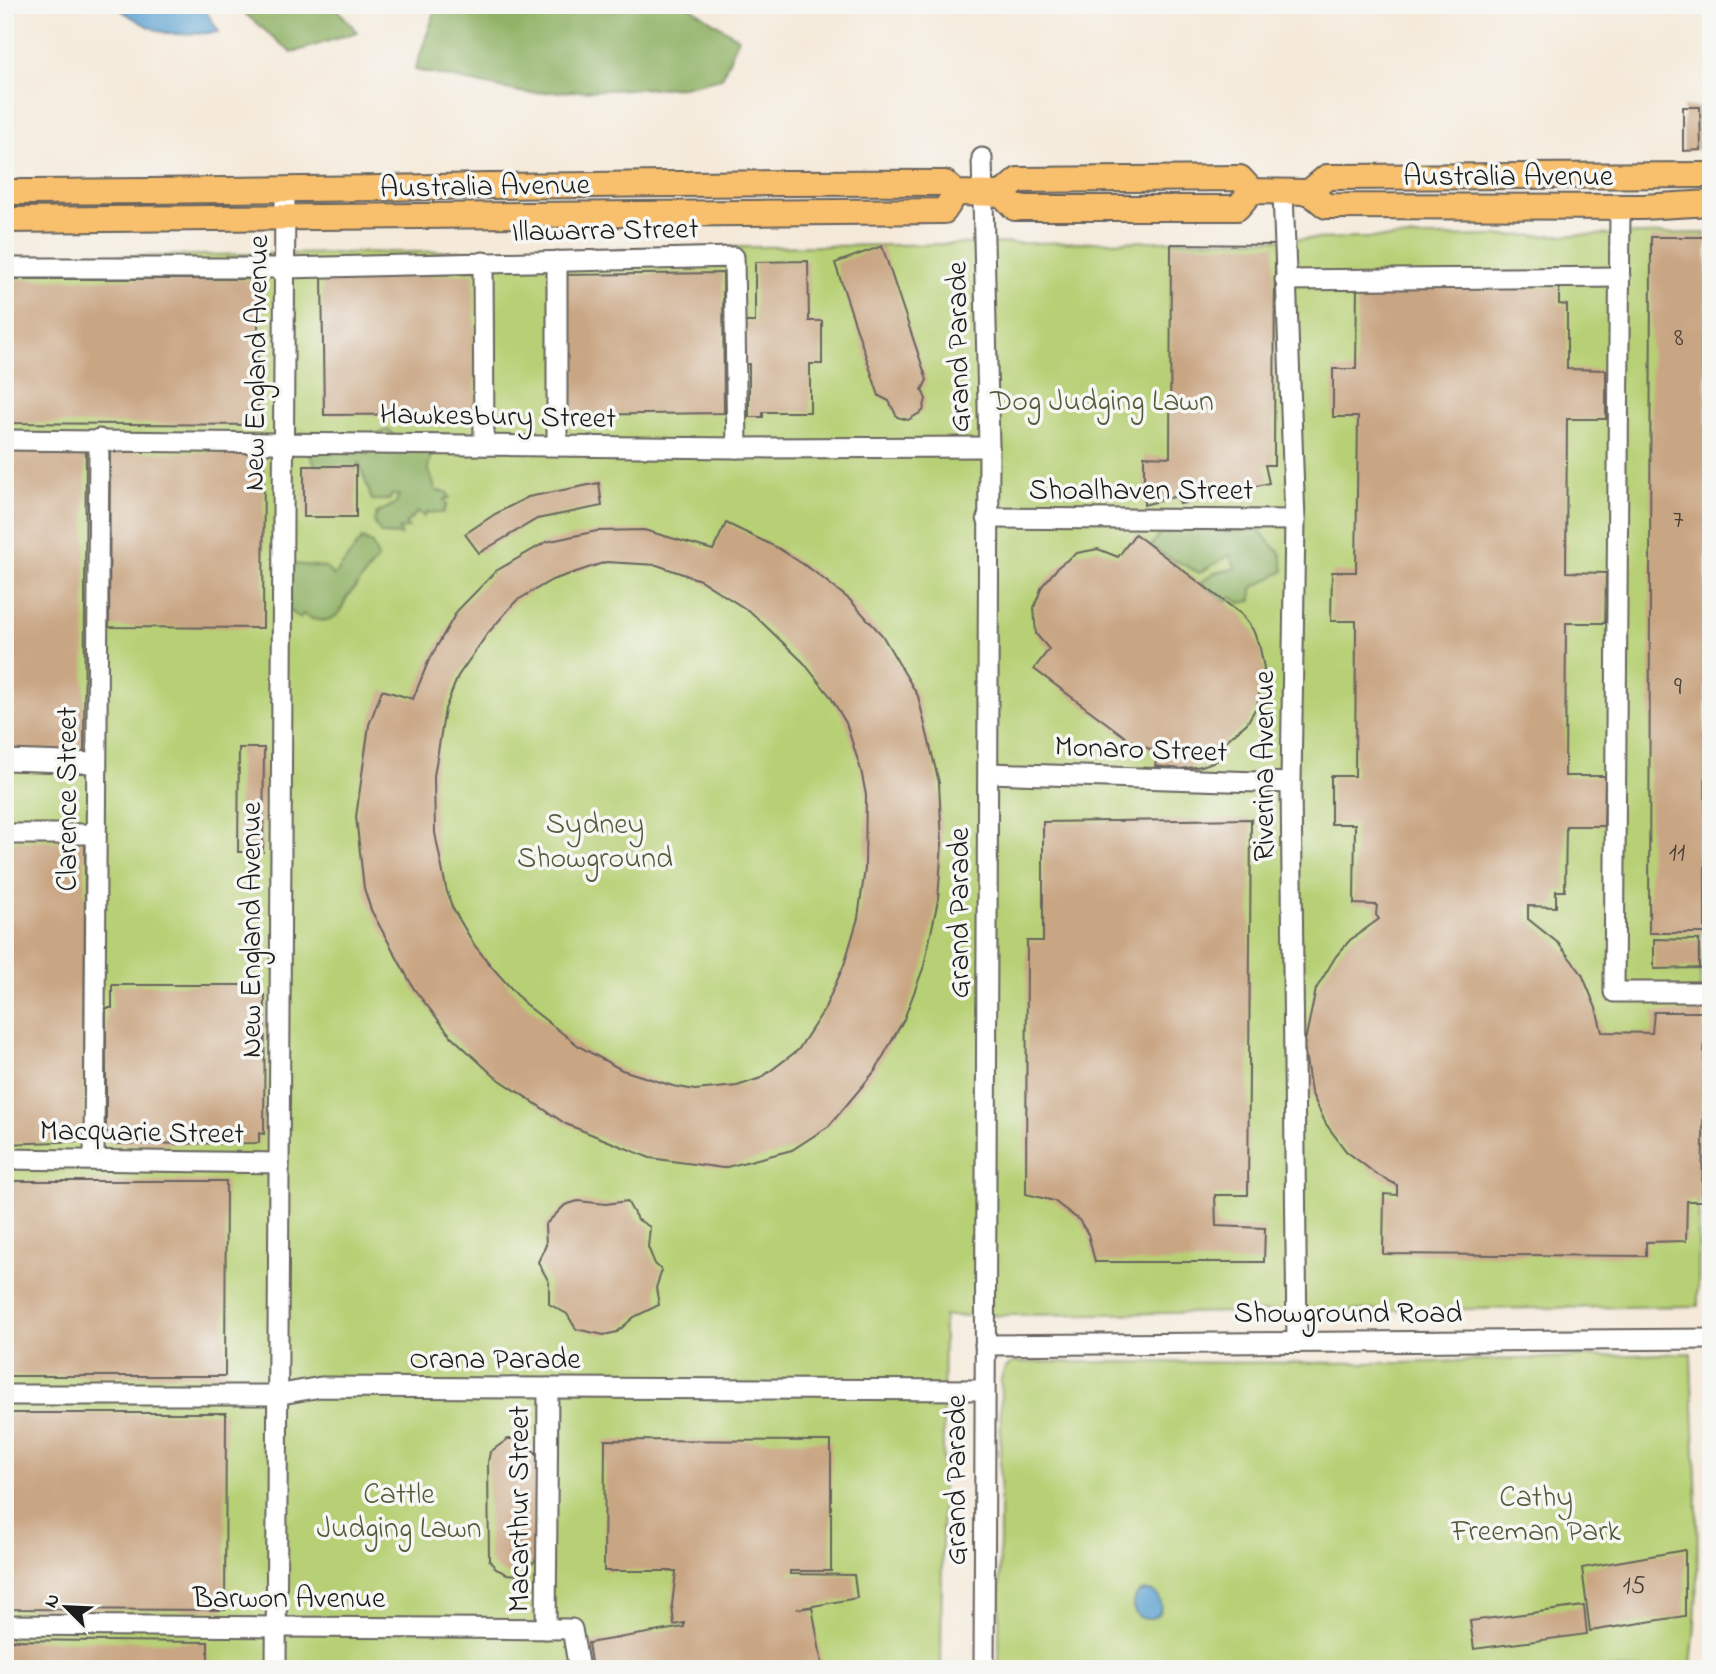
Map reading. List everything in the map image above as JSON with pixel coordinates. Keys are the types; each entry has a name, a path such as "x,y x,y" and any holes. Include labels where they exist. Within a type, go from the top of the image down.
{"main road":[{"name":"Australia Avenue","path":"1309,192 1327,177 1711,175"},
{"name":"Australia Avenue","path":"5,192 285,191 830,182 945,183 956,193 993,194 1018,180 1240,178 1252,191 1309,192 1326,206 1620,207 1711,203"},
{"name":"Australia Avenue","path":"5,220 944,211 956,193"}],"street":[{"name":"Grand Parade","path":"982,158 993,194 988,518 984,1669"},
{"name":"New England Avenue","path":"276,1669 285,191"},
{"name":"Riverina Avenue","path":"1283,192 1294,520 1291,783 1297,1342"},
{"path":"1620,207 1614,992 1711,992"},
{"name":"Illawarra Street","path":"5,268 286,260 557,261 734,257 737,448"},
{"path":"483,261 484,445"},
{"path":"557,261 557,444"},
{"path":"1285,280 1620,277"},
{"name":"Clarence Street","path":"94,1159 99,439"},
{"name":"Hawkesbury Street","path":"5,440 737,448 989,447"},
{"name":"Shoalhaven Street","path":"988,518 1294,520"},
{"path":"5,760 96,762"},
{"name":"Monaro Street","path":"989,773 1291,783"},
{"path":"5,834 96,834"},
{"name":"Macquarie Street","path":"5,1159 279,1163"},
{"name":"Showground Road","path":"985,1345 1711,1339"},
{"name":"Orana Parade","path":"5,1395 276,1395 321,1387 984,1390"},
{"name":"Macarthur Street","path":"547,1629 548,1388"},
{"name":"Barwon Avenue","path":"5,1625 572,1629 579,1669"}],"green space":[{"path":"334,5 357,32 292,53 236,6"},
{"path":"437,5 687,5 738,38 722,78 683,87 525,93 415,70"},
{"name":"Sydney Showground","path":"1705,233 1698,1306 944,1316 941,1669 5,1669 5,258"},
{"path":"389,430 396,438 432,451 428,468 436,491 447,492 450,498 444,499 447,505 443,513 427,512 424,517 418,512 405,524 409,528 399,529 401,535 381,534 374,522 377,513 395,504 399,495 392,495 389,500 372,500 359,463 356,469 317,468 305,446 367,448 374,434"},
{"path":"1176,522 1193,530 1199,526 1220,524 1225,532 1257,529 1281,554 1284,571 1252,588 1252,601 1240,603 1232,597 1225,602 1200,583 1214,573 1236,568 1230,555 1199,573 1151,546 1164,529"},
{"path":"362,539 372,544 378,558 347,598 339,613 333,618 320,620 303,614 300,618 289,610 292,564 325,567 334,576"},
{"name":"Cathy Freeman Park","path":"1691,1353 1698,1548 1691,1664 1660,1669 999,1669 1001,1379 1005,1368 1014,1362 1404,1363"}],"water":[{"path":"113,5 202,5 219,32 163,32"},
{"path":"1147,1591 1157,1595 1161,1605 1157,1615 1147,1619 1137,1615 1133,1605 1137,1595"}],"building":[{"path":"1683,107 1700,107 1701,150 1683,151"},
{"path":"1651,237 1707,237 1705,933 1649,933"},
{"path":"1171,244 1275,245 1274,465 1265,465 1269,483 1180,504 1177,496 1144,505 1144,456 1170,457"},
{"path":"882,246 927,380 922,390 926,399 923,411 908,420 897,417 889,401 879,396 835,263"},
{"path":"808,261 809,321 822,321 822,364 810,364 810,412 763,412 763,417 749,417 749,364 743,364 743,322 755,322 755,262"},
{"path":"723,273 724,413 562,415 562,275"},
{"path":"474,274 476,414 324,415 322,276"},
{"path":"5,279 258,279 258,425 5,423"},
{"path":"1357,286 1559,287 1559,304 1567,305 1567,369 1606,370 1606,419 1567,419 1566,572 1606,573 1605,623 1566,623 1565,776 1605,776 1604,826 1566,826 1565,891 1556,891 1556,907 1528,906 1528,919 1558,943 1582,974 1596,1008 1602,1032 1652,1033 1654,1012 1705,1012 1702,1201 1687,1201 1686,1241 1646,1242 1646,1256 1383,1254 1384,1194 1397,1195 1397,1185 1376,1174 1346,1151 1326,1124 1311,1092 1304,1046 1316,989 1336,956 1350,940 1379,919 1376,915 1377,905 1354,904 1355,824 1331,824 1331,776 1355,776 1356,621 1331,621 1332,572 1356,572 1358,417 1333,417 1333,369 1356,369"},
{"path":"5,447 86,450 84,752 5,755"},
{"path":"110,452 264,452 263,628 109,627"},
{"path":"304,466 356,466 356,517 304,517"},
{"path":"599,483 602,506 537,519 479,553 465,534 528,497"},
{"path":"726,523 778,548 850,600 882,635 918,696 939,783 942,843 938,900 924,966 904,1019 875,1071 829,1126 792,1150 723,1168 650,1158 566,1124 494,1076 451,1036 414,989 371,910 364,888 356,817 369,725 382,690 413,699 428,662 457,611 496,571 546,542 597,531 644,530 713,550","holes":["606,562 657,565 700,580 752,613 803,662 830,696 846,723 866,795 865,869 858,918 844,965 824,1010 798,1050 761,1078 737,1086 695,1090 622,1070 580,1047 525,1004 475,946 452,907 435,833 434,776 445,709 458,676 488,633 516,601 552,580"]},
{"path":"1135,534 1241,614 1253,630 1260,648 1264,668 1257,706 1247,723 1220,746 1224,758 1202,766 1180,769 1155,766 1158,753 1128,739 1034,669 1049,649 1036,634 1034,608 1042,586 1059,566 1077,553 1098,549 1118,557"},
{"path":"239,748 264,748 263,852 238,852"},
{"path":"1251,819 1248,1195 1215,1195 1216,1226 1265,1228 1264,1262 1095,1262 1088,1234 1079,1220 1054,1201 1026,1194 1027,941 1043,941 1043,822"},
{"path":"5,841 85,841 84,1141 5,1144"},
{"path":"1654,939 1699,940 1699,968 1654,969"},
{"path":"112,985 258,985 258,995 265,995 264,1134 259,1133 259,1143 113,1144 113,1132 106,1132 106,1008 112,1008"},
{"path":"5,1181 226,1181 225,1376 5,1376"},
{"path":"578,1201 606,1204 627,1201 637,1219 650,1227 648,1247 655,1264 662,1270 656,1288 659,1305 634,1317 617,1332 604,1335 576,1329 567,1314 549,1304 549,1282 538,1262 546,1245 545,1225 565,1205"},
{"path":"5,1413 226,1413 225,1610 5,1609"},
{"path":"508,1439 520,1439 537,1454 538,1550 535,1561 519,1575 496,1569 489,1560 488,1462 490,1452"},
{"path":"605,1440 831,1441 831,1571 790,1571 790,1574 854,1575 857,1598 797,1609 812,1607 823,1669 592,1669 588,1643 684,1627 684,1623 674,1625 672,1605 676,1571 604,1571"},
{"path":"1685,1550 1685,1616 1590,1631 1582,1568"},
{"path":"1584,1606 1587,1634 1474,1649 1470,1621"},
{"path":"5,1640 208,1642 208,1669 5,1669"}],"park label":[{"name":"Dog Judging Lawn","path":"1102,400"},
{"name":"Cattle Judging Lawn","path":"399,1510"}]}
